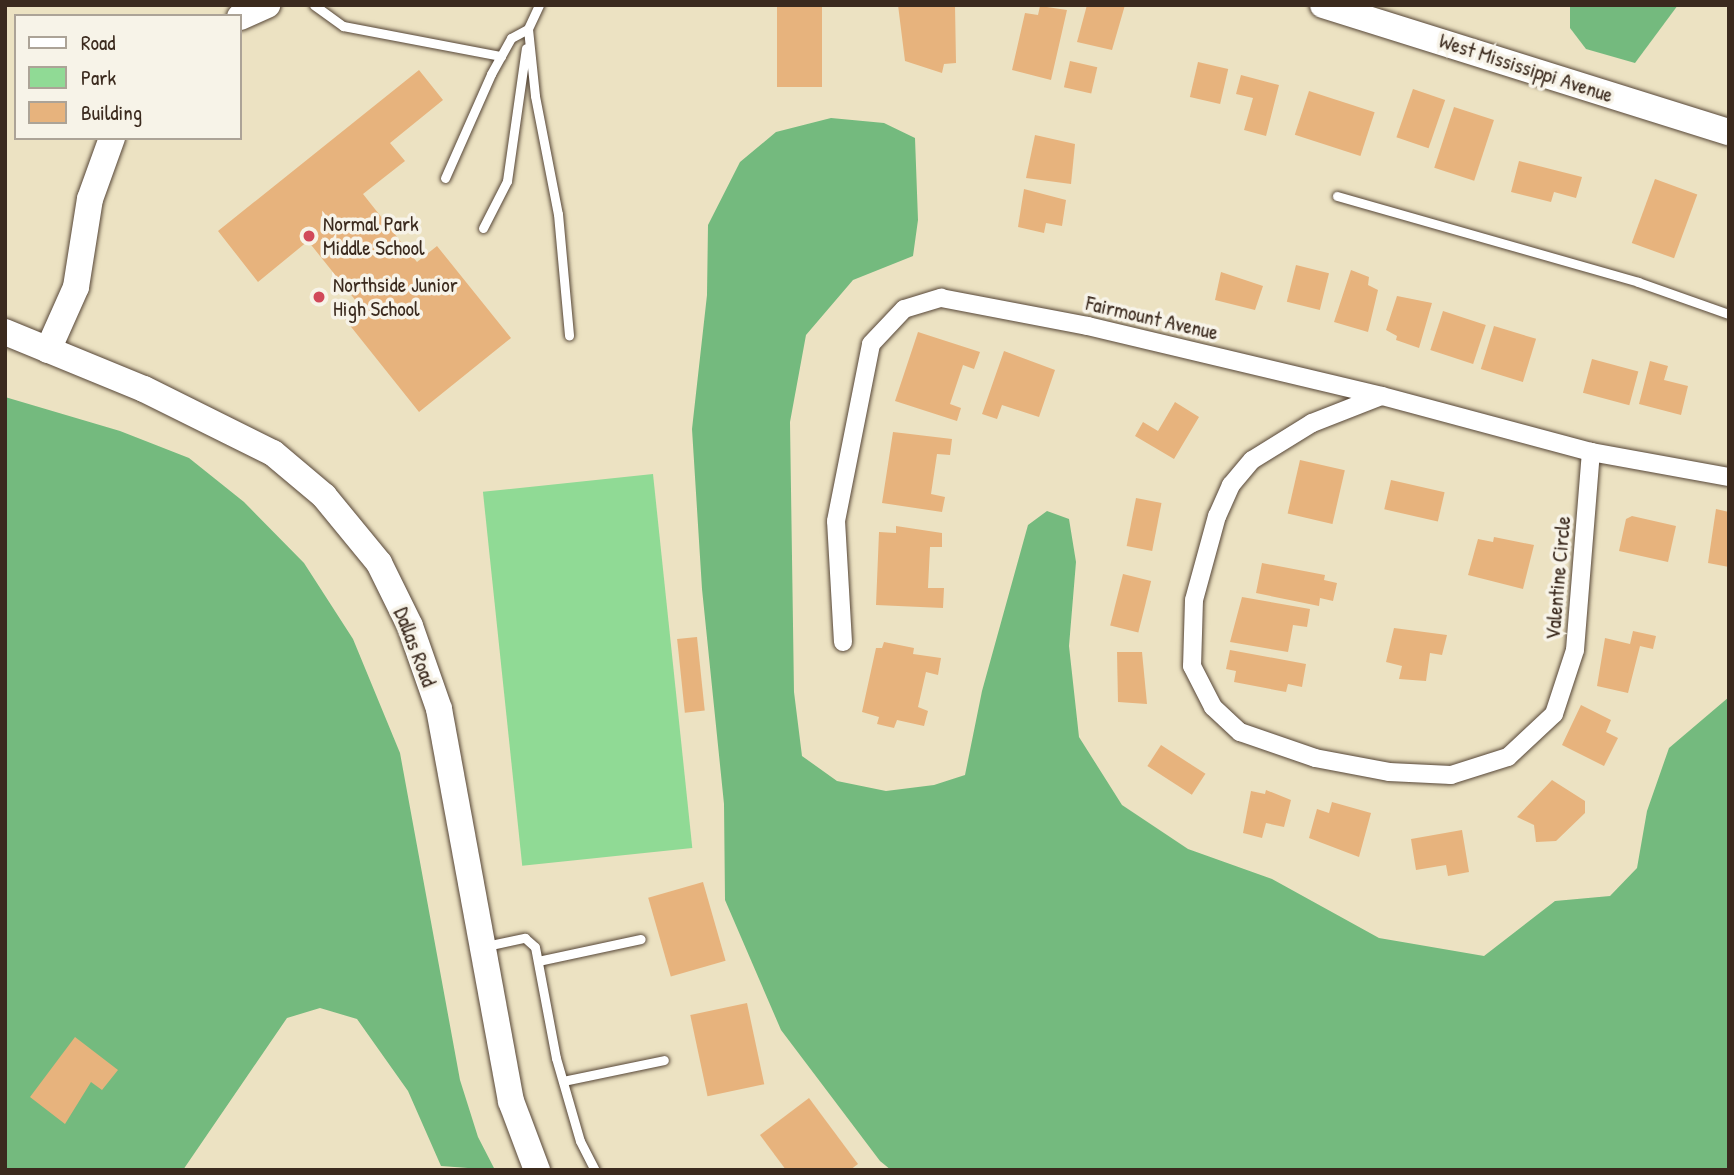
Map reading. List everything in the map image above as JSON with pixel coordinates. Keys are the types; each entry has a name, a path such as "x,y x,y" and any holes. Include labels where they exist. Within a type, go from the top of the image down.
{"street":[{"path":"242,16 267,5"},
{"name":"West Mississippi Avenue","path":"1323,5 1729,132"},
{"path":"48,350 76,287 90,199 110,140"},
{"name":"Fairmount Avenue","path":"842,642 836,521 871,344 904,309 941,298 1088,326 1382,396 1591,452 1729,477"},
{"name":"Dallas Road","path":"5,332 144,389 273,453 324,496 380,563 410,626 439,709 510,1101 537,1170"},
{"name":"Valentine Circle","path":"1382,396 1312,423 1252,460 1231,485 1217,516 1194,600 1192,666 1213,707 1240,732 1315,758 1389,772 1451,775 1508,757 1554,713 1576,650 1591,452"}],"lane":[{"path":"314,5 343,26 501,56"},
{"path":"483,228 507,181 528,29 539,5"},
{"path":"445,177 511,38 528,29"},
{"path":"528,29 535,96 558,214 569,336"},
{"path":"1337,196 1638,282 1729,314"},
{"path":"482,947 525,938 536,947 563,1081 580,1141 595,1170"},
{"path":"538,961 641,939"},
{"path":"563,1081 664,1060"}],"green space":[{"path":"1570,5 1678,5 1635,63 1586,49 1570,28"},
{"path":"831,118 884,123 915,138 918,220 913,256 853,280 806,335 790,422 794,692 802,756 837,781 886,791 934,785 965,775 982,691 1028,525 1047,511 1069,519 1076,562 1069,646 1079,737 1122,805 1188,849 1272,879 1379,938 1484,956 1555,901 1610,896 1637,868 1647,811 1669,748 1729,697 1729,1170 891,1170 880,1161 781,1030 725,900 724,804 702,589 692,429 707,295 708,225 740,162 776,132"},
{"path":"5,397 120,431 189,458 244,502 304,563 353,639 400,753 460,1080 478,1137 495,1170 441,1166 408,1091 357,1019 320,1008 287,1018 183,1170 5,1170"},
{"path":"653,474 692,848 522,866 483,492"}],"building":[{"path":"777,5 822,5 822,87 777,87"},
{"path":"898,5 955,5 956,63 944,64 942,73 905,61"},
{"path":"1087,5 1125,5 1112,50 1077,42"},
{"path":"1040,6 1067,10 1051,80 1012,70 1025,13 1038,15"},
{"path":"1070,61 1097,67 1091,94 1064,87"},
{"path":"1198,62 1228,69 1220,104 1190,97"},
{"name":"Normal Park Middle School","path":"419,70 443,100 390,143 405,161 363,194 417,262 437,246 511,338 419,412 340,313 356,301 308,241 258,282 218,231"},
{"path":"1241,75 1279,85 1266,136 1244,130 1253,98 1236,94"},
{"path":"1413,89 1445,100 1429,148 1396,137"},
{"path":"1309,91 1375,112 1360,156 1295,135"},
{"path":"1454,107 1494,120 1474,181 1434,168"},
{"path":"1035,135 1075,144 1071,184 1026,178"},
{"path":"1519,161 1582,177 1576,198 1554,192 1551,202 1511,192"},
{"path":"1655,179 1697,194 1674,258 1632,243"},
{"path":"1024,189 1066,200 1062,226 1046,223 1044,233 1018,227"},
{"path":"1296,265 1329,273 1320,310 1287,302"},
{"path":"1351,270 1369,277 1368,285 1378,290 1368,332 1334,322"},
{"path":"1221,272 1263,286 1255,310 1215,300"},
{"path":"1397,296 1432,303 1419,348 1396,340 1397,336 1386,330"},
{"path":"1443,311 1486,325 1473,364 1430,350"},
{"path":"1494,326 1536,339 1523,382 1481,369"},
{"path":"918,332 980,352 974,369 963,365 950,404 961,408 957,421 895,401"},
{"path":"1004,351 1055,370 1039,417 1002,405 997,419 982,414"},
{"path":"1592,359 1638,371 1629,405 1583,393"},
{"path":"1650,361 1668,366 1664,380 1688,386 1681,415 1639,404"},
{"path":"1175,402 1199,417 1174,459 1135,436 1143,422 1158,431"},
{"path":"893,432 952,439 950,455 937,454 931,494 945,497 942,512 882,503"},
{"path":"1300,460 1345,470 1332,524 1288,514"},
{"path":"1391,480 1445,492 1438,522 1384,509"},
{"path":"1136,498 1162,503 1152,551 1127,546"},
{"path":"1716,509 1729,512 1729,567 1708,563"},
{"path":"1632,516 1676,526 1668,562 1619,551 1626,519"},
{"path":"896,526 942,533 942,547 930,547 928,588 944,588 943,608 876,605 879,532 896,533"},
{"path":"1494,537 1534,545 1523,589 1468,575 1478,539 1493,542"},
{"path":"1262,563 1325,575 1324,580 1337,583 1333,601 1320,598 1319,606 1256,593"},
{"path":"1123,574 1151,581 1138,632 1110,625"},
{"path":"1242,597 1310,609 1307,627 1293,625 1288,652 1230,642"},
{"path":"1394,628 1447,635 1442,655 1430,653 1426,681 1399,679 1402,666 1386,662"},
{"path":"1633,631 1656,636 1653,649 1640,646 1628,693 1597,686 1605,638 1630,644"},
{"path":"697,637 705,711 685,713 677,639"},
{"path":"884,642 914,648 913,654 941,658 938,675 926,672 918,707 928,711 924,726 897,720 894,728 877,724 879,717 862,712 876,648 882,648"},
{"path":"1230,650 1306,664 1302,687 1288,684 1286,692 1234,682 1236,671 1226,669"},
{"path":"1117,652 1142,652 1147,704 1118,702"},
{"path":"1581,705 1611,720 1606,732 1618,738 1604,766 1562,745"},
{"path":"1161,745 1205,774 1192,795 1147,766"},
{"path":"1552,780 1585,801 1585,813 1556,841 1536,842 1534,825 1517,817"},
{"path":"1266,790 1291,800 1284,827 1266,823 1262,838 1243,833 1251,791 1265,794"},
{"path":"1332,802 1371,813 1359,857 1309,838 1317,809 1329,813"},
{"path":"1462,830 1469,872 1448,876 1446,865 1416,870 1411,839"},
{"path":"703,882 726,961 671,977 648,898"},
{"path":"747,1003 764,1084 708,1096 690,1015"},
{"path":"75,1037 118,1070 102,1090 91,1082 65,1124 30,1097"},
{"path":"809,1098 858,1164 850,1170 786,1170 760,1135"}],"place":[{"name":"Normal Park Middle School","path":"309,236"},
{"name":"Northside Junior High School","path":"319,297"}]}
